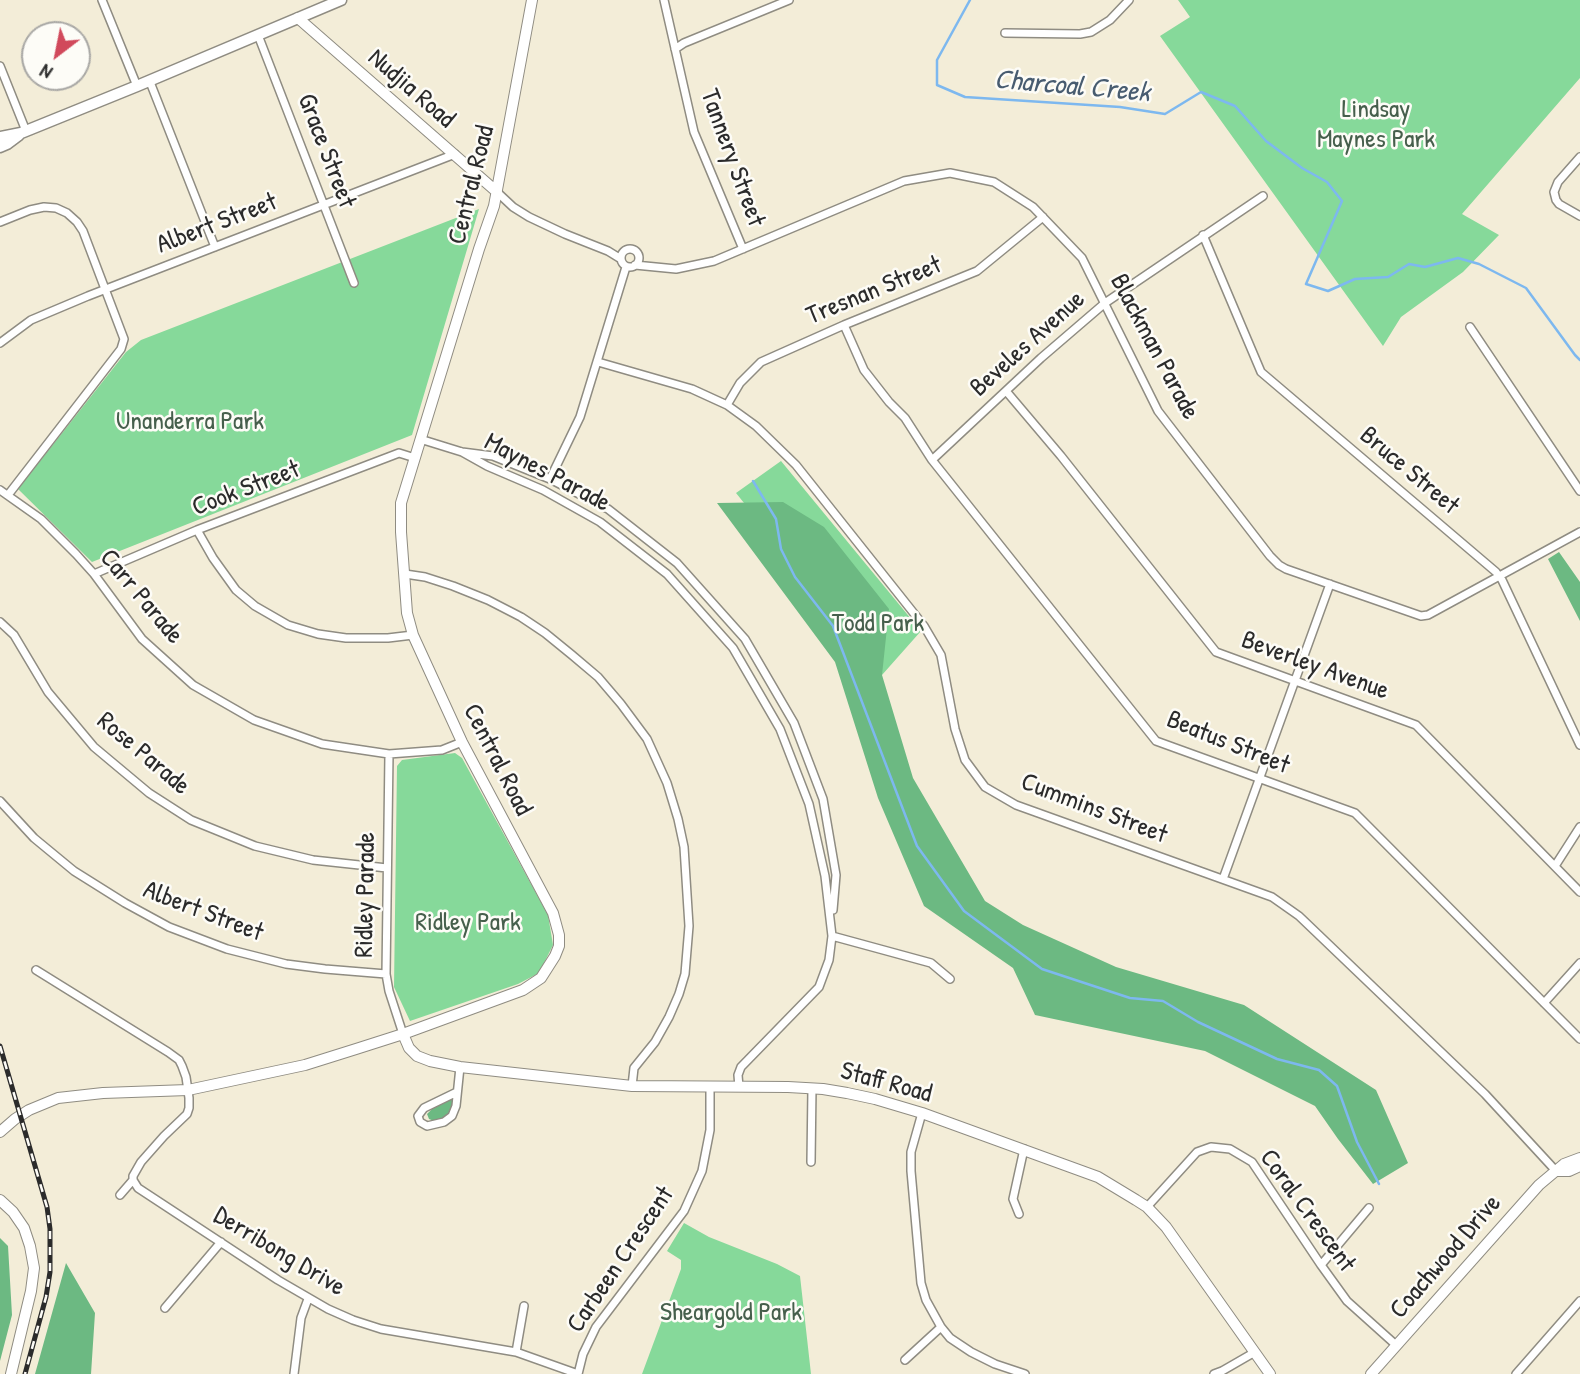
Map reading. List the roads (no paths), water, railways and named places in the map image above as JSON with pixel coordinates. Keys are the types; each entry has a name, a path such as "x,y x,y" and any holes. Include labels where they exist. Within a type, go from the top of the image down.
{"main road":[{"path":"0,137 24,132 150,82 341,0"},
{"path":"0,147 24,132"}],"street":[{"path":"102,0 138,86"},
{"name":"Central Road","path":"0,1132 29,1110 58,1098 103,1093 188,1090 304,1065 403,1034 514,994 541,978 550,966 559,946 553,913 462,742 412,635 407,613 401,532 401,503 493,210 532,0"},
{"name":"Tannery Street","path":"664,0 694,132 743,249"},
{"path":"675,49 789,0"},
{"path":"1005,33 1091,32 1110,20 1129,0"},
{"name":"Nudjia Road","path":"298,18 497,192"},
{"name":"Grace Street","path":"258,35 354,282"},
{"path":"0,66 24,132"},
{"path":"150,82 215,247"},
{"name":"Albert Street","path":"0,343 31,320 454,154"},
{"path":"1580,158 1558,182 1554,192 1559,204 1580,216"},
{"name":"Blackman Parade","path":"622,256 626,250 631,249 637,253 633,263 676,269 706,263 743,249 904,181 946,173 994,182 1033,207 1082,258 1158,411 1279,565 1421,616 1428,615 1580,531"},
{"path":"497,192 510,205 529,217 622,256 622,264 633,263 580,417 550,479"},
{"name":"Beveles Avenue","path":"932,460 1041,358 1105,303 1263,196"},
{"path":"0,222 44,207 56,208 77,222 83,231 124,339 121,349 8,495"},
{"name":"Tresnan Street","path":"727,405 740,383 761,362 981,269 1043,217"},
{"name":"Bruce Street","path":"1203,235 1261,372 1499,575 1580,745"},
{"name":"Beatus Street","path":"844,325 864,370 905,418 932,460 1156,741 1355,813 1580,1040"},
{"path":"1471,327 1580,491"},
{"name":"Cummins Street","path":"598,362 692,389 727,405 756,426 796,465 924,626 941,655 955,729 965,761 985,787 1016,805 1272,897 1299,916 1485,1094 1556,1171"},
{"name":"Beverley Avenue","path":"1006,391 1061,456 1216,652 1416,725 1580,892"},
{"name":"Maynes Parade","path":"420,439 462,452 493,456 550,479 608,509 677,563 745,639 794,723 823,799 836,875 830,960 819,987 741,1068 738,1087"},
{"name":"Maynes Parade","path":"462,452 543,490 600,522 667,575 733,648 780,729 810,804 832,921"},
{"name":"Cook Street","path":"94,574 197,530 399,453 415,458"},
{"name":"Carr Parade","path":"0,490 41,519 94,574 142,639 193,685 254,720 322,744 389,754 442,750 462,742"},
{"path":"197,530 236,590 255,606 288,625 318,634 346,638 412,635"},
{"path":"405,574 425,577 488,600 521,617 572,654 598,677 621,704 647,740 667,783 684,847 689,926 687,962 674,1005 655,1042 634,1068 632,1086"},
{"path":"1223,879 1330,584"},
{"name":"Rose Parade","path":"0,622 14,635 48,692 94,747 149,793 191,820 255,846 313,860 387,868"},
{"name":"Ridley Parade","path":"389,754 386,974 403,1034"},
{"name":"Albert Street","path":"0,801 34,838 74,871 169,927 227,949 286,964 386,974"},
{"path":"1555,866 1580,827"},
{"path":"832,936 930,963 950,979"},
{"path":"1544,1003 1580,963"},
{"path":"36,970 179,1060 186,1077 189,1109 187,1114 141,1162 133,1180 120,1195"},
{"name":"Staff Road","path":"403,1034 409,1048 417,1056 460,1067 632,1086 812,1088 875,1099 922,1113 1098,1177 1147,1207 1178,1241 1270,1374"},
{"path":"457,1092 424,1108 418,1116 420,1122 427,1126 449,1119 456,1106 460,1067"},
{"name":"Carbeen Crescent","path":"578,1374 583,1354 596,1327 684,1211 702,1171 710,1130 710,1087"},
{"path":"811,1162 812,1088"},
{"path":"922,1113 911,1152 911,1171 921,1283 926,1300 950,1338 971,1353 1026,1374"},
{"name":"Coral Crescent","path":"1147,1207 1197,1152 1211,1147 1230,1149 1252,1162 1347,1301 1396,1345"},
{"path":"1018,1214 1013,1199 1024,1149"},
{"name":"Coachwood Drive","path":"1371,1374 1539,1185 1564,1164 1580,1158"},
{"path":"1556,1171 1569,1171 1580,1166"},
{"name":"Derribong Drive","path":"133,1180 138,1188 308,1299 353,1320 381,1329 516,1352 578,1374"},
{"path":"0,1200 24,1228 34,1268 31,1291 10,1374"},
{"path":"1321,1265 1369,1208"},
{"path":"164,1308 221,1242"},
{"path":"294,1374 301,1318 308,1299"},
{"path":"1516,1374 1580,1301"},
{"path":"516,1352 524,1306"},
{"path":"905,1360 941,1327"},
{"path":"1214,1374 1255,1352"}],"waterway":[{"name":"Charcoal Creek","path":"970,0 937,60 937,85 965,97 1120,107 1165,114 1201,92 1235,106 1266,141 1302,168 1327,182 1342,201 1306,284 1328,291 1355,279 1388,277 1409,264 1425,267 1458,258 1479,264 1526,288 1580,360"},
{"path":"753,481 776,519 781,549 795,577 833,626 917,846 964,911 1042,969 1130,998 1163,1001 1198,1022 1277,1059 1319,1070 1337,1086 1357,1142 1379,1184"}],"railway":[{"path":"0,1046 47,1207 50,1229 50,1272 46,1297 25,1374"}],"park label":[{"name":"Lindsay Maynes Park","path":"1376,125"},
{"name":"Unanderra Park","path":"190,422"},
{"name":"Todd Park","path":"878,624"},
{"name":"Ridley Park","path":"468,923"},
{"name":"Sheargold Park","path":"731,1313"}]}
